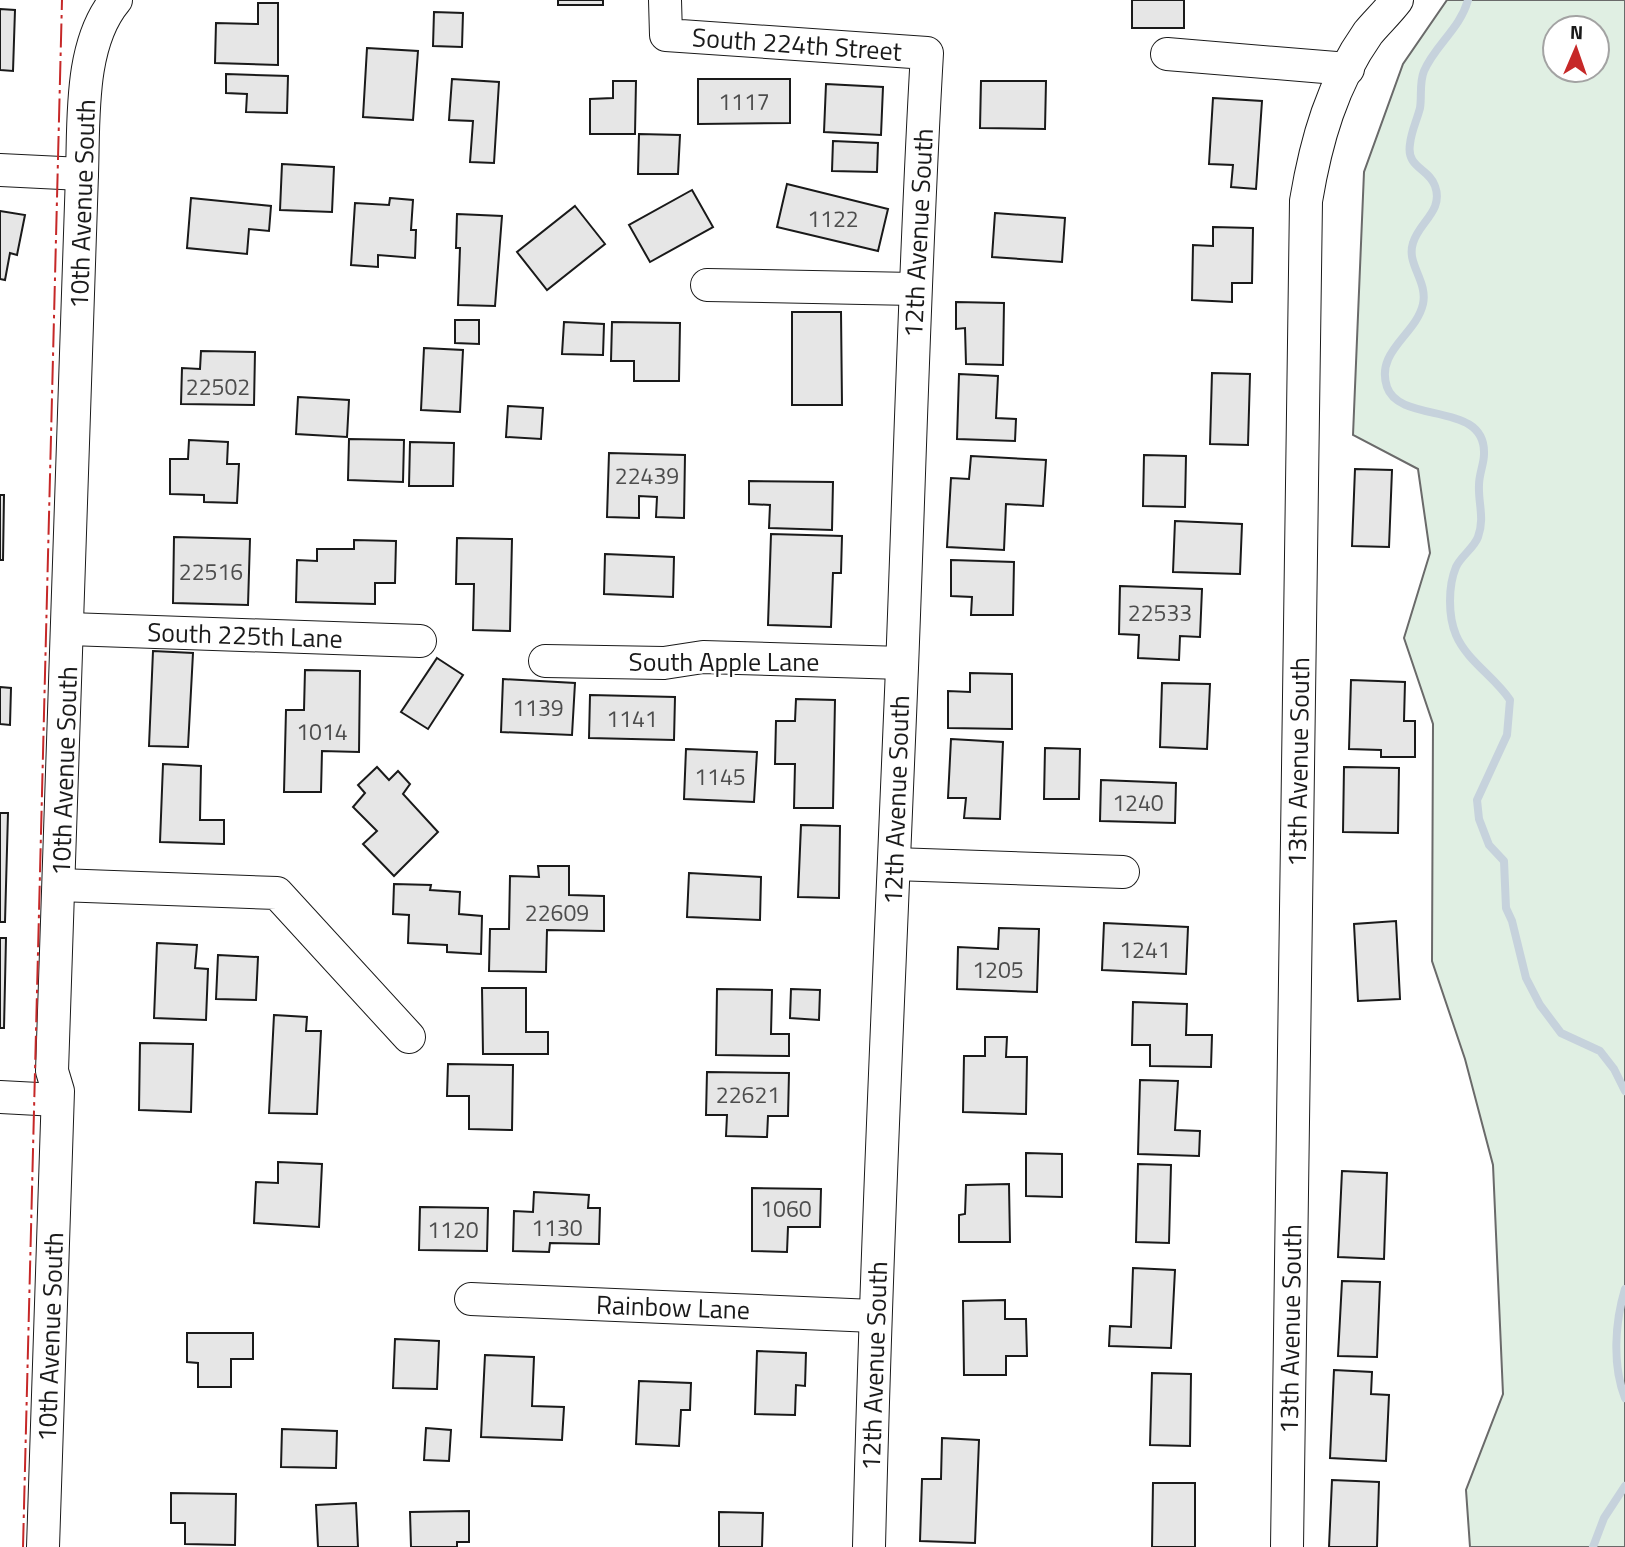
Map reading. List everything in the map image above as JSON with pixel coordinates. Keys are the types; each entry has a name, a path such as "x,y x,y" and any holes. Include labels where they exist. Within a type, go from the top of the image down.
{"street":[{"name":"10th Avenue South","path":"43,1547 57,1100 52,1071 69,629 82,174 91,61 101,26 116,0"},
{"name":"South 224th Street","path":"665,0 666,35 927,52"},
{"name":"13th Avenue South","path":"1287,1547 1306,201 1315,148 1325,116 1368,34 1396,0"},
{"name":"12th Avenue South","path":"869,1547 874,1316 902,663 914,289 927,52"},
{"path":"1167,54 1348,69"},
{"path":"0,170 82,174"},
{"path":"707,285 914,289"},
{"name":"South 225th Lane","path":"69,629 420,641"},
{"name":"South Apple Lane","path":"545,661 664,663 703,657 902,663"},
{"path":"894,864 1123,872"},
{"path":"59,885 277,893 409,1037"},
{"path":"0,1097 57,1100"},
{"name":"Rainbow Lane","path":"471,1299 874,1316"}],"green space":[{"path":"1447,0 1625,0 1625,1547 1470,1547 1466,1490 1503,1394 1493,1165 1465,1059 1432,961 1433,724 1404,638 1430,553 1418,469 1353,435 1364,172 1403,64"}],"building":[{"path":"558,0 603,0 603,5 558,5"},
{"path":"1132,0 1184,0 1184,28 1132,28"},
{"path":"258,3 278,3 278,65 215,63 216,23 258,24"},
{"path":"0,9 15,10 13,71 0,70"},
{"path":"434,12 463,13 462,47 433,46"},
{"path":"367,48 418,51 413,120 363,117"},
{"path":"226,74 288,76 287,113 246,112 247,94 226,93"},
{"path":"452,79 499,82 494,163 470,162 473,121 449,120"},
{"path":"698,79 790,79 790,123 698,124"},
{"path":"613,81 636,81 635,134 590,134 590,99 613,98"},
{"path":"981,81 1046,81 1045,129 980,128"},
{"path":"826,84 883,87 881,135 824,132"},
{"path":"1213,98 1262,101 1256,189 1231,187 1233,165 1209,164"},
{"path":"639,134 680,135 678,174 638,174"},
{"path":"833,141 878,143 877,172 832,171"},
{"path":"282,164 334,167 332,212 280,210"},
{"path":"787,184 888,209 878,251 777,227"},
{"path":"692,190 713,227 650,262 629,225"},
{"path":"191,198 271,206 269,231 249,229 247,254 187,248"},
{"path":"390,198 413,200 411,230 416,230 415,258 378,255 378,267 351,265 355,203 389,205"},
{"path":"575,206 605,244 547,290 517,252"},
{"path":"0,211 25,215 17,255 10,253 5,280 0,279"},
{"path":"995,213 1065,218 1062,262 992,257"},
{"path":"457,214 502,216 495,306 458,305 460,248 456,248"},
{"path":"1213,227 1253,228 1252,283 1232,283 1232,302 1192,300 1193,245 1213,246"},
{"path":"956,302 1004,303 1003,365 966,364 965,328 956,329"},
{"path":"792,312 841,312 842,405 792,405"},
{"path":"455,320 479,320 479,344 455,343"},
{"path":"564,322 604,324 603,355 562,354"},
{"path":"612,322 680,323 679,381 634,381 634,361 611,361"},
{"path":"424,348 463,350 460,412 421,410"},
{"path":"201,351 255,352 254,405 181,404 182,368 200,369"},
{"path":"1212,373 1250,374 1248,445 1210,444"},
{"path":"959,374 998,376 996,418 1016,419 1015,441 957,439"},
{"path":"298,397 349,400 347,437 296,434"},
{"path":"508,406 543,408 541,439 506,437"},
{"path":"349,439 404,440 403,482 348,480"},
{"path":"189,440 228,442 227,464 239,464 237,503 204,502 204,495 170,494 170,459 188,459"},
{"path":"410,442 454,443 453,486 409,486"},
{"path":"609,453 685,455 684,518 656,517 657,497 639,496 639,518 607,517"},
{"path":"1144,455 1186,456 1185,507 1143,506"},
{"path":"971,456 1046,460 1043,506 1006,504 1004,550 947,547 951,478 969,479"},
{"path":"1355,469 1392,470 1389,547 1352,546"},
{"path":"749,481 833,482 832,530 769,528 770,505 749,504"},
{"path":"0,495 4,495 3,560 0,560"},
{"path":"1175,521 1242,524 1240,574 1173,572"},
{"path":"771,534 842,536 841,573 833,573 831,627 768,625"},
{"path":"174,537 250,539 248,605 173,603"},
{"path":"457,538 512,539 510,631 473,630 474,584 456,584"},
{"path":"354,540 396,541 395,583 375,583 375,604 296,602 297,560 317,561 317,549 354,549"},
{"path":"605,554 674,557 673,597 604,594"},
{"path":"951,560 1014,562 1013,615 971,615 972,597 951,596"},
{"path":"1120,586 1202,589 1200,637 1180,636 1179,660 1138,658 1139,635 1119,634"},
{"path":"153,651 193,653 188,747 149,746"},
{"path":"437,658 463,675 428,729 401,712"},
{"path":"305,670 360,671 359,752 322,751 321,792 284,792 286,710 304,710"},
{"path":"970,673 1012,674 1012,729 948,728 948,691 970,692"},
{"path":"503,679 575,683 572,735 501,732"},
{"path":"1351,680 1405,682 1404,721 1415,721 1415,757 1381,757 1381,750 1349,749"},
{"path":"1162,683 1210,684 1207,749 1160,747"},
{"path":"0,687 11,688 10,725 0,724"},
{"path":"590,695 675,697 674,740 589,738"},
{"path":"796,699 835,700 833,808 794,808 795,764 775,764 776,721 795,721"},
{"path":"951,739 1003,742 1000,819 964,818 966,798 948,798"},
{"path":"1045,748 1080,749 1079,799 1044,799"},
{"path":"686,749 757,752 754,802 684,799"},
{"path":"163,764 201,766 200,820 224,820 224,844 160,842"},
{"path":"377,767 389,780 398,771 410,784 403,794 438,832 394,876 363,844 377,831 353,807 365,793 358,785"},
{"path":"1344,767 1399,768 1398,833 1343,832"},
{"path":"1101,780 1176,783 1175,823 1100,821"},
{"path":"0,813 8,813 5,922 0,922"},
{"path":"801,825 840,826 839,898 798,897"},
{"path":"538,866 569,866 569,895 604,896 604,931 547,930 546,972 489,971 490,929 509,929 510,876 539,877"},
{"path":"689,873 761,877 760,920 687,917"},
{"path":"394,884 431,885 430,890 460,892 459,914 482,916 481,954 447,952 447,945 408,943 409,915 393,914"},
{"path":"1396,921 1400,999 1358,1001 1354,924"},
{"path":"1104,923 1188,927 1186,974 1102,970"},
{"path":"999,928 1039,929 1037,992 957,989 958,947 998,949"},
{"path":"0,938 6,938 4,1028 0,1028"},
{"path":"157,943 197,945 195,968 208,969 206,1020 154,1018"},
{"path":"218,955 258,957 256,1000 216,999"},
{"path":"482,988 526,988 526,1032 548,1032 548,1054 483,1054"},
{"path":"717,989 772,990 771,1034 789,1034 789,1056 716,1055"},
{"path":"791,989 820,990 819,1020 790,1018"},
{"path":"1133,1002 1187,1004 1186,1035 1212,1035 1211,1067 1150,1066 1150,1045 1132,1045"},
{"path":"274,1015 307,1017 306,1031 321,1031 317,1114 269,1113"},
{"path":"985,1037 1007,1037 1006,1057 1027,1057 1026,1114 963,1112 964,1056 985,1056"},
{"path":"140,1043 193,1044 191,1112 139,1110"},
{"path":"448,1064 513,1065 512,1130 469,1129 469,1096 447,1096"},
{"path":"707,1072 789,1073 788,1116 768,1116 767,1137 726,1136 727,1115 706,1115"},
{"path":"1140,1080 1178,1081 1175,1130 1200,1131 1199,1156 1138,1154"},
{"path":"1026,1153 1062,1154 1062,1197 1026,1196"},
{"path":"278,1162 322,1164 319,1227 254,1223 256,1182 278,1183"},
{"path":"1138,1164 1171,1165 1169,1243 1136,1242"},
{"path":"1342,1171 1387,1173 1384,1259 1338,1257"},
{"path":"1009,1184 1010,1242 959,1242 959,1215 965,1214 966,1185"},
{"path":"752,1188 821,1189 820,1227 788,1227 787,1252 752,1251"},
{"path":"534,1192 589,1195 588,1208 600,1208 599,1244 550,1243 549,1252 513,1251 514,1211 533,1212"},
{"path":"420,1207 488,1208 487,1251 419,1250"},
{"path":"1133,1268 1175,1270 1171,1348 1109,1346 1110,1326 1131,1327"},
{"path":"1342,1281 1380,1282 1377,1357 1338,1356"},
{"path":"1005,1300 1005,1319 1026,1319 1027,1356 1006,1356 1006,1375 964,1375 963,1301"},
{"path":"187,1333 253,1333 253,1359 231,1359 231,1387 198,1387 198,1363 187,1362"},
{"path":"395,1339 439,1341 437,1389 393,1388"},
{"path":"757,1351 806,1353 805,1386 796,1385 795,1415 755,1414"},
{"path":"485,1355 534,1357 532,1406 564,1407 562,1440 481,1437"},
{"path":"1334,1370 1372,1372 1371,1394 1389,1395 1386,1461 1330,1458"},
{"path":"1152,1373 1191,1374 1190,1446 1150,1445"},
{"path":"639,1381 691,1383 690,1410 681,1410 679,1446 636,1444"},
{"path":"426,1428 451,1430 449,1461 424,1460"},
{"path":"282,1429 337,1431 336,1468 281,1467"},
{"path":"942,1438 979,1440 975,1543 920,1541 922,1479 941,1479"},
{"path":"1332,1480 1379,1482 1377,1547 1329,1547"},
{"path":"1153,1483 1195,1483 1195,1547 1152,1547"},
{"path":"171,1493 236,1494 235,1545 185,1544 185,1523 171,1523"},
{"path":"356,1503 358,1547 318,1547 316,1505"},
{"path":"469,1511 469,1542 457,1542 457,1547 411,1547 410,1512"},
{"path":"719,1512 763,1513 762,1547 719,1547"}],"waterway":[{"path":"1468,0 1459,20 1434,53 1422,76 1420,108 1410,152 1411,158 1432,180 1437,195 1434,209 1413,243 1412,258 1423,288 1423,304 1413,325 1391,353 1385,374 1387,387 1395,399 1408,406 1458,419 1472,426 1481,437 1484,454 1479,485 1480,530 1476,541 1456,567 1450,592 1450,610 1453,627 1461,644 1510,700 1507,735 1477,800 1479,819 1489,845 1504,861 1506,908 1512,921 1526,978 1540,1005 1561,1033 1600,1051 1614,1069 1625,1091"},
{"path":"1625,1289 1616,1344 1618,1372 1625,1398"},
{"path":"1593,1547 1604,1518 1625,1486"}],"power":[{"path":"23,1547 62,0"}]}
